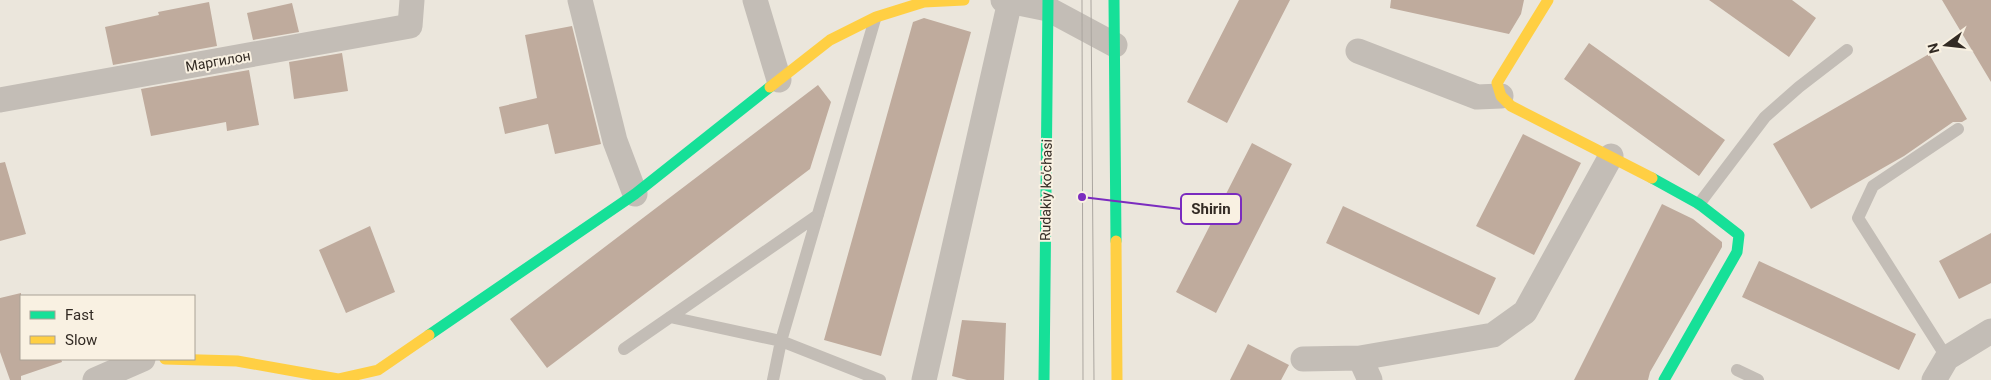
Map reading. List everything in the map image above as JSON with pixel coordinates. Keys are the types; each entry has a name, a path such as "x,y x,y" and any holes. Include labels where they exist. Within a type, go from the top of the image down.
{"street":[{"name":"Маргилон","path":"0,100 410,26 412,0"},
{"path":"580,0 615,141 635,194"},
{"path":"755,0 779,80"},
{"path":"189,360 237,362 338,379 378,370 635,194 830,40 876,17 924,2 964,0"},
{"path":"1114,0 1117,380"},
{"path":"1548,0 1497,83 1501,96 1511,106 1611,156 1699,204 1739,235 1737,252 1664,380"},
{"path":"924,380 1007,1 1048,5 1114,46"},
{"name":"Rudakiy ko'chasi","path":"1044,380 1048,5"},
{"path":"1358,51 1477,97 1501,96"},
{"path":"1303,359 1365,369 1494,335 1524,312 1611,156"},
{"path":"1934,380 1947,358 1991,331"},
{"path":"95,380 141,360"}],"lane":[{"path":"773,380 781,341 876,17"},
{"path":"1699,204 1765,117 1799,87 1847,50"},
{"path":"1947,358 1858,218 1873,186 1958,129"},
{"path":"624,348 818,215"},
{"path":"670,317 781,341 880,380"},
{"path":"1737,370 1758,380"}],"building":[{"path":"1239,0 1290,0 1227,123 1187,102"},
{"path":"1391,0 1524,0 1521,14 1509,34 1390,8"},
{"path":"1709,0 1792,0 1816,18 1789,57"},
{"path":"1942,0 1991,0 1991,82"},
{"path":"209,2 217,46 113,65 105,27 159,15 158,12"},
{"path":"292,3 299,32 253,40 247,13"},
{"path":"924,18 971,32 881,356 824,340 913,22"},
{"path":"572,26 601,144 555,154 548,124 505,134 499,107 537,98 525,35"},
{"path":"1589,43 1725,140 1699,176 1564,79"},
{"path":"342,53 348,91 294,99 289,62"},
{"path":"1929,54 1967,119 1962,122 1953,122 1904,156 1811,209 1773,144"},
{"path":"249,70 259,125 227,131 226,122 151,136 141,89"},
{"path":"818,85 831,102 810,169 547,368 510,319"},
{"path":"1523,134 1581,163 1534,255 1476,226"},
{"path":"1252,143 1292,164 1216,313 1176,292"},
{"path":"5,162 26,234 0,241 0,163"},
{"path":"1662,204 1693,219 1722,242 1722,247 1650,372 1648,380 1574,380"},
{"path":"1343,206 1496,278 1479,315 1326,243"},
{"path":"370,226 395,292 346,313 319,250"},
{"path":"1991,233 1991,283 1959,299 1939,261"},
{"path":"1759,261 1916,334 1899,370 1742,297"},
{"path":"21,293 20,360 61,360 62,362 21,376 21,380 10,380 0,352 0,298"},
{"path":"962,320 1006,323 1004,380 967,380 952,376"},
{"path":"1248,344 1289,365 1281,380 1230,380"}],"tram line":[{"path":"1082,0 1083,380"},
{"path":"1091,0 1094,380"}],"traffic: fast":[{"path":"1044,380 1048,0"},
{"path":"1114,0 1116,241"},
{"path":"429,335 635,194 770,87"},
{"path":"1652,178 1699,204 1739,235 1737,252 1664,380"}],"traffic: slow":[{"path":"770,87 830,40 876,17 924,2 964,0"},
{"path":"1548,0 1497,83 1501,96 1511,106 1652,178"},
{"path":"1116,241 1117,380"},
{"path":"195,360 237,361 338,379 378,370 429,335"}],"place":[{"name":"Shirin","path":"1082,197"}]}
